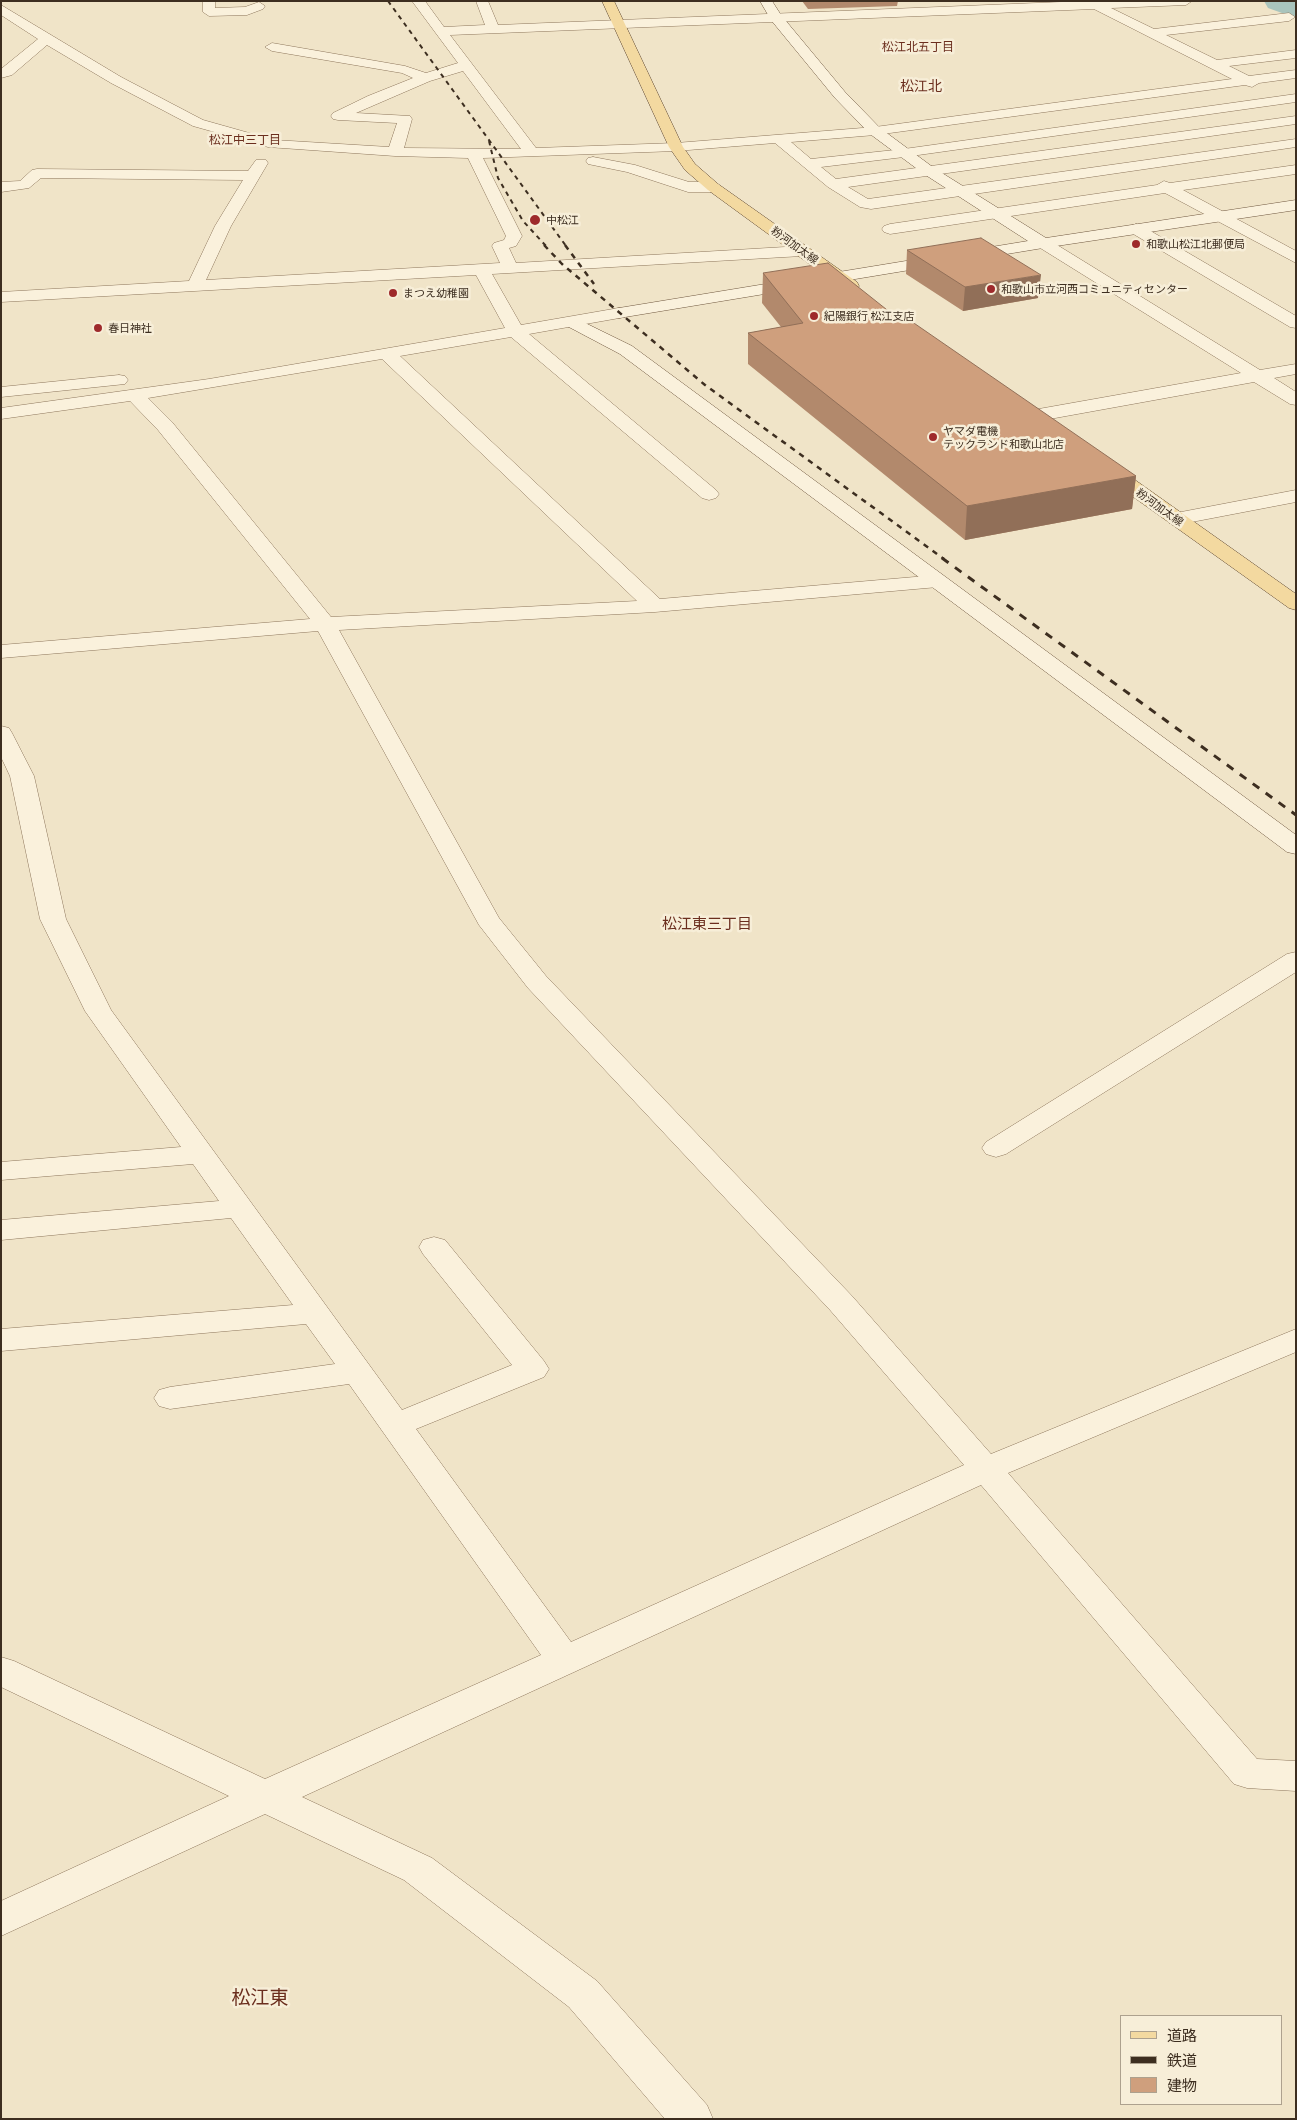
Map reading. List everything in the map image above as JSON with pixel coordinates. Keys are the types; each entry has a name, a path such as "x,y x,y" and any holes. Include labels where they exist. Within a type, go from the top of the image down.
{"main road":[{"name":"粉河加太線","path":"608,1 676,148 690,167 713,187 862,294"},
{"path":"1017,404 1049,427"},
{"name":"粉河加太線","path":"1089,456 1296,604"}],"street":[{"path":"209,1 209,12 247,11 259,6"},
{"path":"418,1 532,153"},
{"path":"482,1 493,28"},
{"path":"766,1 776,17 840,95 875,132 929,172 1296,400"},
{"path":"442,31 1186,1"},
{"path":"1094,5 1293,100"},
{"path":"1265,5 1292,18"},
{"path":"1,9 46,39 116,80 198,124 273,144 395,152 474,154 676,148 875,132 1296,74"},
{"path":"1151,33 1292,18"},
{"path":"3,73 46,39"},
{"path":"1183,48 1202,46"},
{"path":"272,48 405,70 425,78"},
{"path":"1217,64 1296,54"},
{"path":"395,152 405,119 338,116 373,99 425,78 467,65"},
{"path":"1143,95 1294,171"},
{"path":"808,164 904,153 1293,100"},
{"path":"1030,111 1130,168 1296,258"},
{"path":"833,184 1296,120"},
{"path":"779,139 833,184 865,204 962,192 1296,143"},
{"path":"196,285 223,226 273,144"},
{"path":"559,152 565,156 630,168 688,187 713,187"},
{"path":"474,154 514,236 510,243 500,246 510,266"},
{"path":"890,229 1294,171"},
{"path":"1,187 24,185 37,173 252,176"},
{"path":"1,414 209,384 838,276 1296,205"},
{"path":"1136,229 1296,323"},
{"path":"1,296 802,251"},
{"path":"481,268 516,332 709,494"},
{"path":"573,322 626,350 1296,847"},
{"path":"386,354 655,606"},
{"path":"1033,416 1296,369"},
{"path":"1,392 200,372 209,384"},
{"path":"134,395 165,426 325,624 488,920 536,982 841,1303 1247,1773 1296,1776"},
{"path":"1176,519 1296,496"},
{"path":"1,652 325,624 655,606 938,581"},
{"path":"1,733 22,776 54,919 98,1011 565,1661"},
{"path":"996,1148 1296,960"},
{"path":"1,1171 201,1154"},
{"path":"1,1230 240,1208"},
{"path":"395,1424 533,1369 434,1247"},
{"path":"1,1340 315,1313"},
{"path":"1,1919 266,1796 986,1469 1296,1340"},
{"path":"170,1398 357,1372"},
{"path":"1,1671 418,1869 583,1994 692,2119"}],"building":[{"path":"981,238 1041,275 965,287 907,250"},
{"path":"828,263 901,321 908,319 1136,476 967,506 748,333 803,323 763,273"}],"waterway":[{"path":"1279,1 1296,9"}],"railway":[{"path":"388,1 566,246"},
{"path":"489,141 498,178 523,221 546,246"},
{"path":"544,245 562,264 705,385 944,559"},
{"path":"565,245 594,284"},
{"path":"942,558 1296,815"}],"place":[{"name":"中松江","path":"535,220"},
{"name":"和歌山松江北郵便局","path":"1136,244"},
{"name":"和歌山市立河西コミュニティセンター","path":"991,289"},
{"name":"まつえ幼稚園","path":"393,293"},
{"name":"紀陽銀行 松江支店","path":"814,316"},
{"name":"春日神社","path":"98,328"},
{"name":"ヤマダ電機 テックランド和歌山北店","path":"933,437"}],"district":[{"name":"松江北五丁目","path":"918,46"},
{"name":"松江北","path":"921,86"},
{"name":"松江中三丁目","path":"245,139"},
{"name":"松江東三丁目","path":"707,923"},
{"name":"松江東","path":"260,1997"}]}
